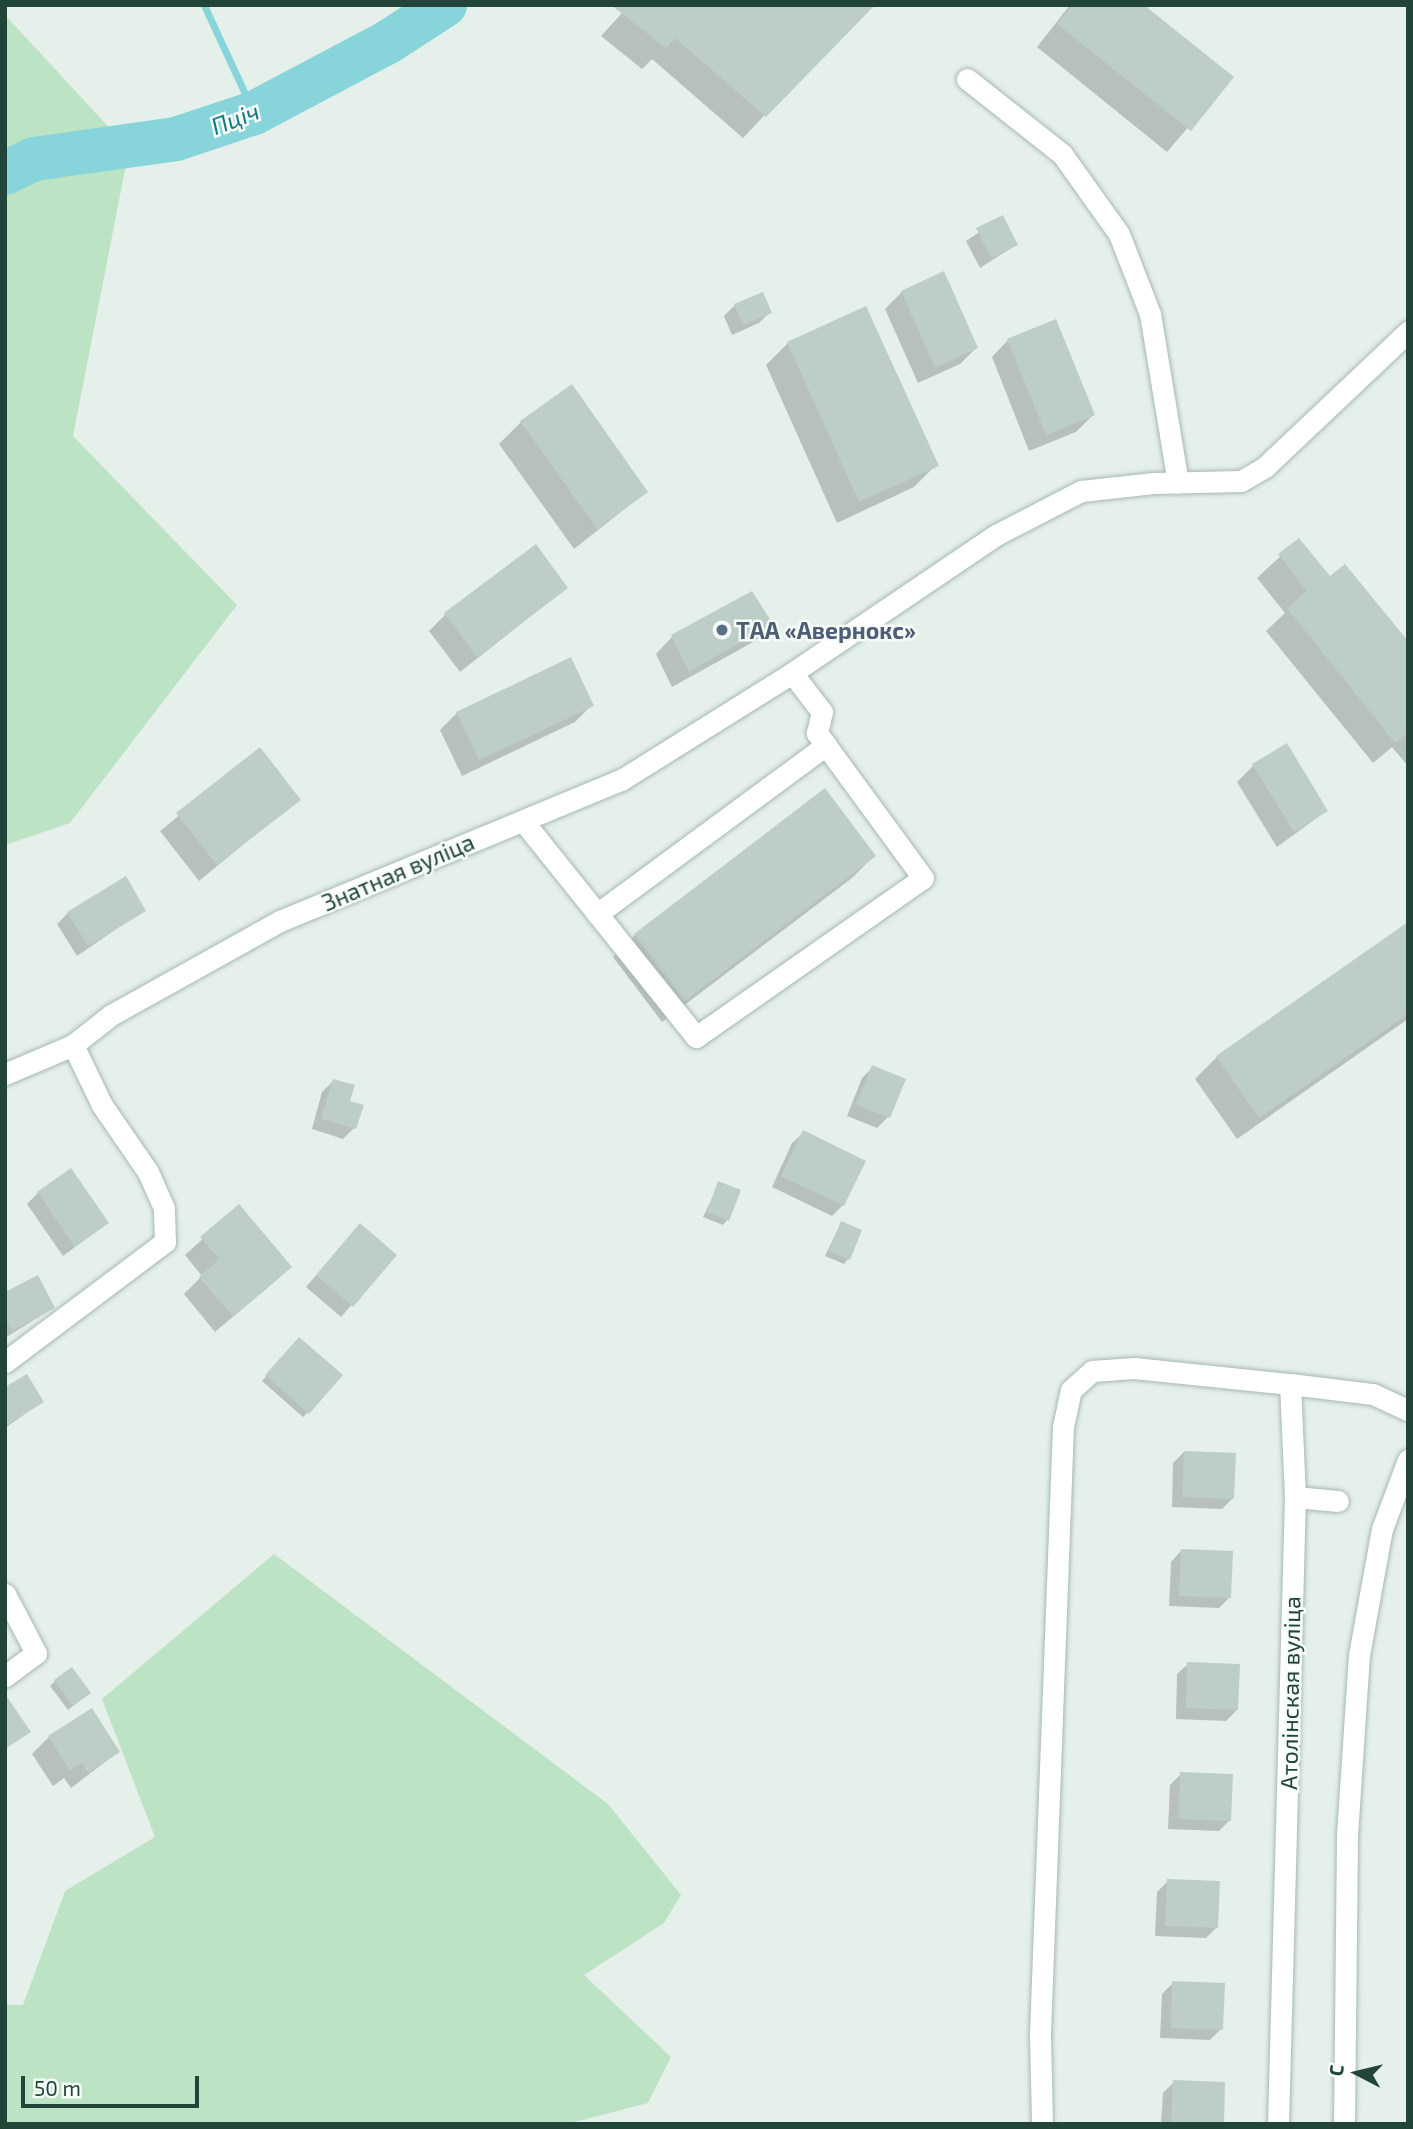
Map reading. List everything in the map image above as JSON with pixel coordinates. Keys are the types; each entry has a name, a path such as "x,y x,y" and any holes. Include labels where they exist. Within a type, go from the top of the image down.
{"street":[{"path":"967,79 1062,154 1119,234 1150,314 1178,483"},
{"name":"Знатная вуліца","path":"5,1074 73,1045 111,1015 280,921 621,780 792,673 1033,514 1081,491 1241,481 1265,467 1408,332"},
{"path":"523,821 696,1037 923,878 817,733 822,712 792,673"},
{"path":"597,914 826,746"},
{"path":"5,1363 165,1242 164,1208 148,1172 103,1105 73,1045"},
{"path":"1042,2124 1040,2033 1063,1427 1071,1390 1092,1371 1133,1368 1373,1394 1408,1410"},
{"name":"Атолінская вуліца","path":"1278,2124 1295,1497 1290,1384"},
{"path":"1344,2124 1347,1835 1359,1656 1382,1529 1408,1460"},
{"path":"1295,1497 1338,1501"},
{"path":"5,1594 36,1653 5,1676"}],"green space":[{"path":"5,15 129,149 73,436 237,605 70,823 5,845"},
{"path":"274,1554 608,1804 681,1895 664,1923 584,1975 671,2057 648,2103 567,2124 5,2124 5,2005 23,2005 65,1891 155,1837 102,1699"}],"building":[{"path":"611,5 875,5 766,117 675,38 666,48"},
{"path":"1073,5 1144,5 1234,77 1191,131 1057,24"},
{"path":"1003,215 1018,245 991,258 976,228"},
{"path":"944,271 978,348 935,368 901,291"},
{"path":"763,292 772,313 743,325 734,304"},
{"path":"866,306 939,466 859,502 787,342"},
{"path":"1056,319 1095,415 1046,435 1007,339"},
{"path":"572,384 648,492 597,529 520,421"},
{"path":"1299,538 1330,576 1345,564 1408,641 1408,733 1395,743 1287,608 1307,591 1278,554"},
{"path":"536,544 568,588 477,657 444,613"},
{"name":"ТАА «Авернокс»","path":"752,591 773,624 689,672 671,635"},
{"path":"571,657 594,706 479,760 456,712"},
{"path":"1287,743 1328,811 1294,832 1252,764"},
{"path":"260,747 301,800 217,865 176,813"},
{"path":"825,788 876,856 685,1001 634,934"},
{"path":"126,876 146,911 88,946 67,912"},
{"path":"1408,922 1408,1014 1259,1118 1216,1056"},
{"path":"872,1065 906,1079 890,1118 856,1105"},
{"path":"333,1079 355,1085 350,1101 364,1105 356,1129 321,1119"},
{"path":"803,1130 866,1161 844,1206 781,1176"},
{"path":"71,1168 109,1223 75,1247 37,1192"},
{"path":"718,1181 741,1190 729,1221 707,1212"},
{"path":"239,1204 292,1267 233,1317 199,1277 219,1259 200,1237"},
{"path":"841,1221 862,1230 850,1260 829,1251"},
{"path":"360,1223 397,1255 353,1307 316,1275"},
{"path":"38,1275 55,1308 12,1331 5,1320 5,1292"},
{"path":"299,1337 343,1375 309,1414 265,1375"},
{"path":"27,1374 44,1402 5,1426 5,1387"},
{"path":"1184,1451 1236,1453 1234,1499 1182,1497"},
{"path":"1181,1549 1233,1551 1231,1598 1179,1596"},
{"path":"1187,1662 1240,1664 1238,1710 1186,1708"},
{"path":"72,1667 91,1693 73,1706 54,1680"},
{"path":"5,1694 31,1732 5,1749"},
{"path":"92,1708 120,1752 88,1773 82,1763 70,1771 48,1736"},
{"path":"1180,1772 1233,1774 1231,1821 1179,1819"},
{"path":"1167,1879 1220,1881 1218,1928 1165,1926"},
{"path":"1172,1981 1225,1983 1223,2030 1171,2028"},
{"path":"1173,2080 1225,2082 1224,2124 1171,2124"}],"waterway":[{"path":"204,5 254,113"},
{"name":"Пціч","path":"5,173 34,159 176,139 254,113 388,42 445,5"}],"place":[{"name":"ТАА «Авернокс»","path":"722,630"}]}
